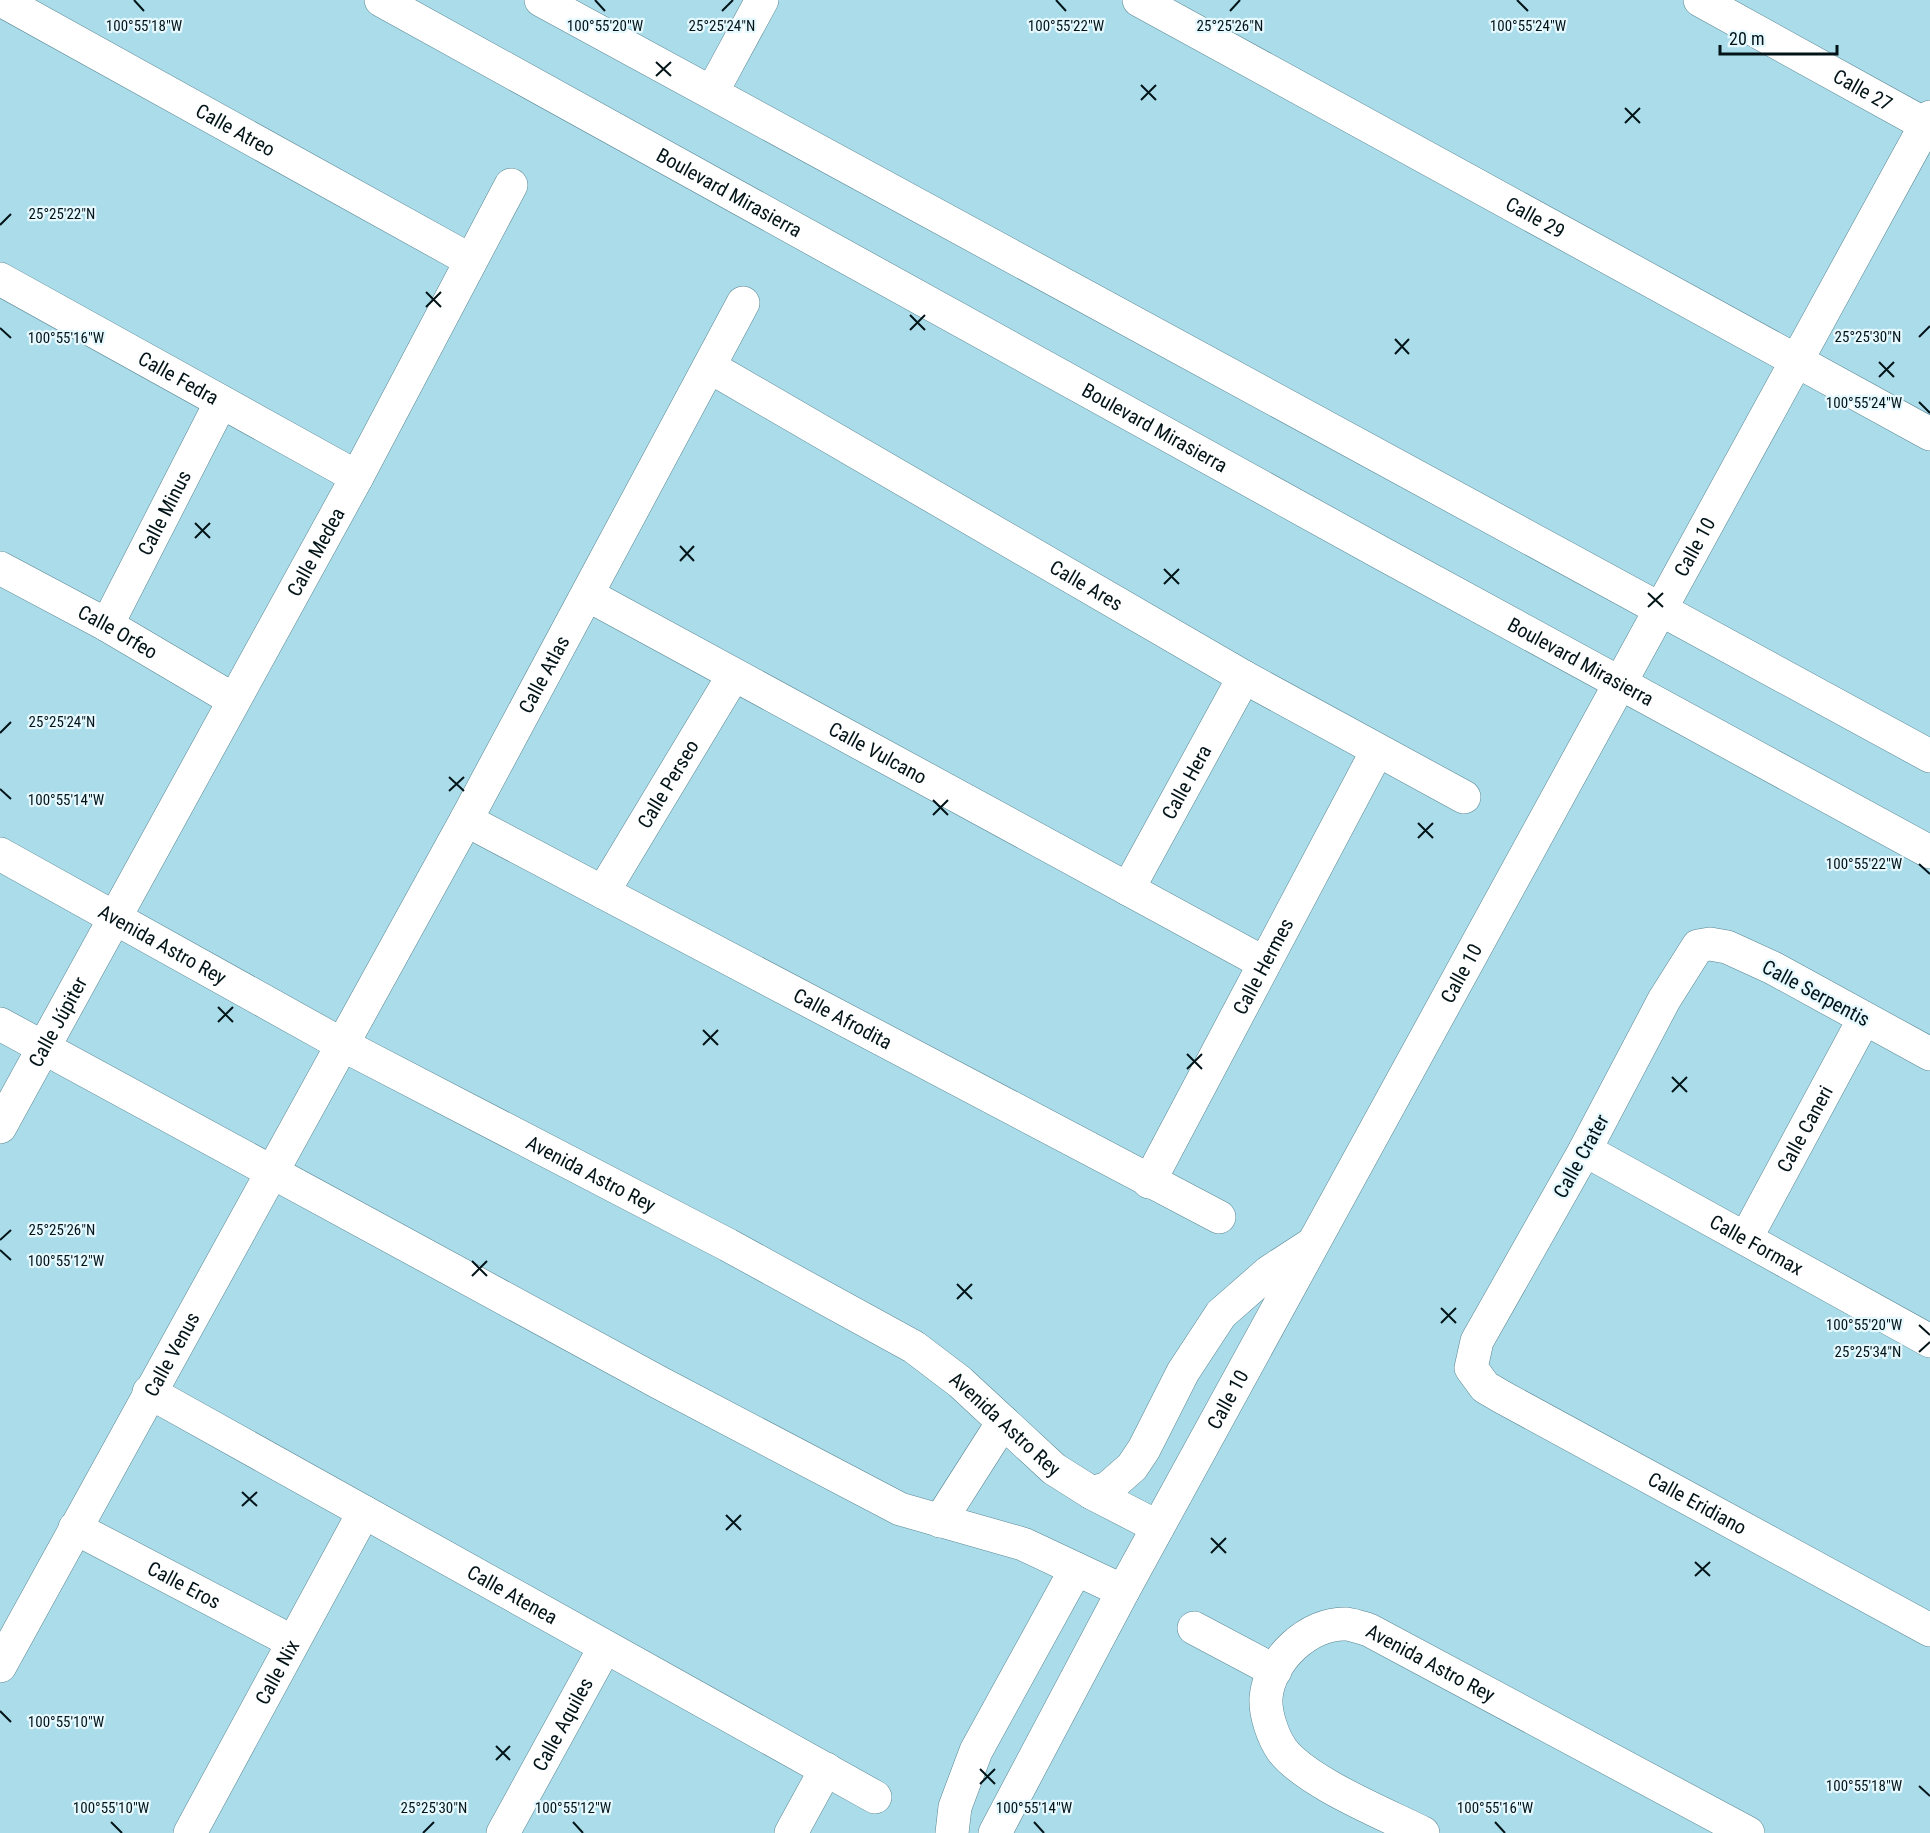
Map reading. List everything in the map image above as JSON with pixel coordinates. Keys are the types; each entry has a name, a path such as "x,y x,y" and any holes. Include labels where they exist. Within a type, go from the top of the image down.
{"street":[{"name":"Calle Atreo","path":"1,0 470,260"},
{"name":"Boulevard Mirasierra","path":"381,0 1620,684 1930,852"},
{"path":"541,0 1930,756"},
{"path":"711,92 762,0"},
{"name":"Calle 29","path":"1139,0 1930,434"},
{"name":"Calle 27","path":"1700,0 1928,123"},
{"name":"Calle 10","path":"995,1833 1123,1591 1928,123"},
{"name":"Calle Medea","path":"114,917 357,477 511,185"},
{"name":"Calle Fedra","path":"0,279 357,477"},
{"name":"Calle Atlas","path":"343,1045 588,595 743,303"},
{"name":"Calle Ares","path":"710,367 1244,677 1464,797"},
{"name":"Calle Minus","path":"107,625 221,402"},
{"name":"Calle Orfeo","path":"0,568 107,625 234,700"},
{"name":"Calle Vulcano","path":"588,595 733,676 1264,963"},
{"name":"Calle Perseo","path":"603,892 733,676"},
{"name":"Calle Hera","path":"1128,889 1244,677"},
{"name":"Calle Hermes","path":"1149,1182 1377,751"},
{"name":"Calle Afrodita","path":"466,820 1219,1217"},
{"name":"Avenida Astro Rey","path":"0,854 343,1045 708,1234 904,1341 960,1382 1054,1469 1092,1493 1158,1527"},
{"name":"Calle Júpiter","path":"0,1127 114,917"},
{"name":"Calle Serpentis","path":"1698,946 1710,944 1736,951 1773,968 1930,1054"},
{"name":"Calle Crater","path":"1471,1368 1477,1341 1585,1150 1664,1000 1698,946"},
{"name":"Calle Caneri","path":"1746,1238 1864,1019"},
{"path":"0,1024 660,1383 900,1509 1023,1544 1123,1591"},
{"name":"Calle Venus","path":"0,1666 149,1392 343,1045"},
{"name":"Calle Formax","path":"1585,1150 1930,1341"},
{"path":"1092,1493 1108,1488 1132,1467 1144,1449 1183,1372 1221,1314 1269,1272 1316,1241"},
{"name":"Calle Eridiano","path":"1471,1368 1485,1387 1502,1397 1930,1630"},
{"name":"Calle Atenea","path":"149,1392 875,1797"},
{"path":"940,1521 1004,1422"},
{"name":"Calle Nix","path":"190,1833 364,1512"},
{"name":"Calle Eros","path":"75,1528 293,1642"},
{"path":"952,1833 955,1807 976,1751 1076,1569"},
{"name":"Avenida Astro Rey","path":"1423,1833 1302,1770 1282,1749 1270,1724 1266,1697 1275,1671 1293,1645 1319,1629 1346,1624 1369,1630 1748,1833"},
{"path":"1194,1628 1275,1671"},
{"name":"Calle Aquiles","path":"503,1833 605,1647"},
{"path":"790,1833 826,1769"}]}
